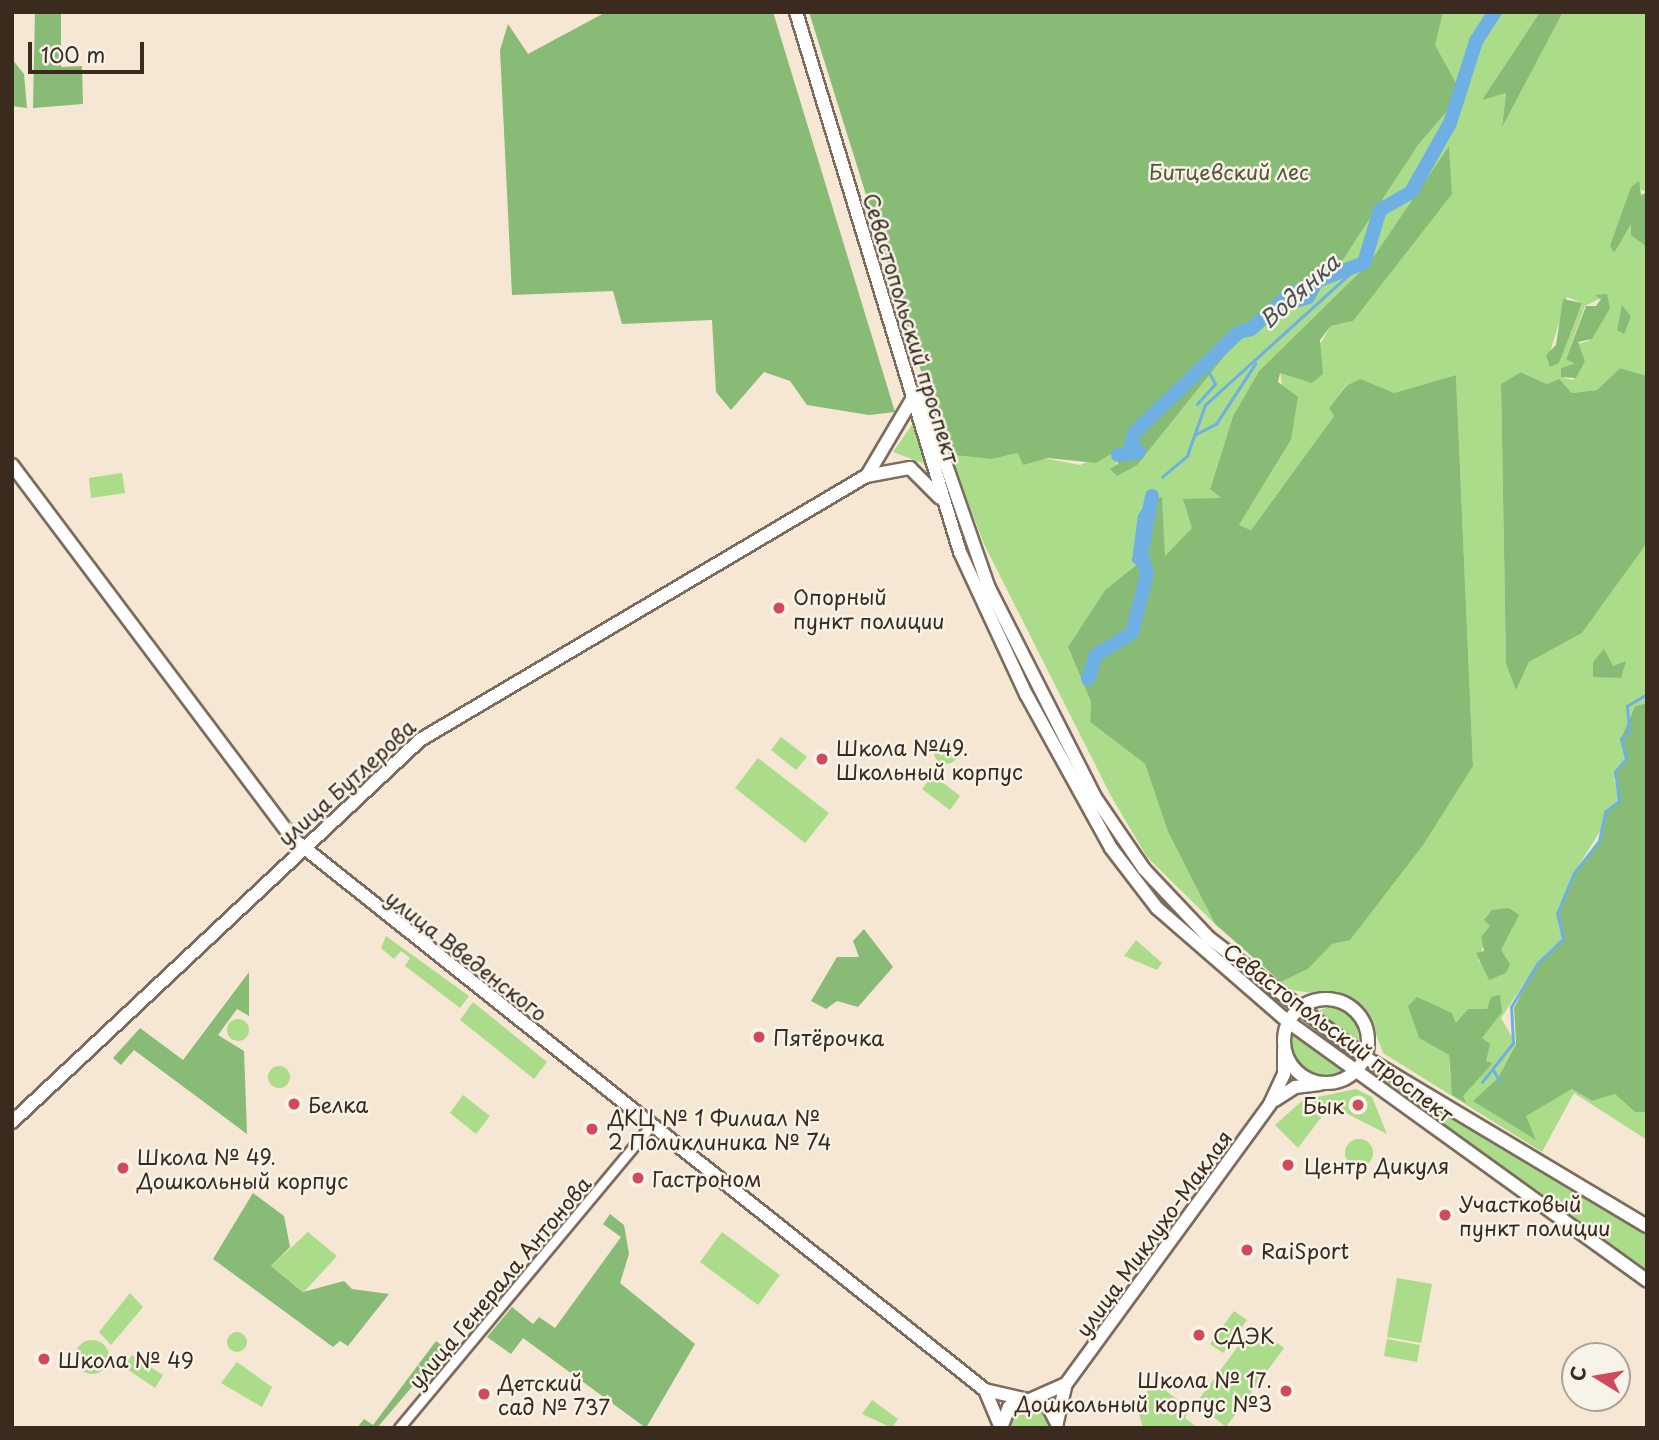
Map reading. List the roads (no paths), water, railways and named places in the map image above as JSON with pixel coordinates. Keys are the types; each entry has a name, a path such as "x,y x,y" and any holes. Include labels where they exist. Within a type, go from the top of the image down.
{"main road":[{"name":"Севастопольский проспект","path":"796,12 914,396 944,504 1004,650 1131,878 1200,950 1287,1021 1647,1281"},
{"name":"Севастопольский проспект","path":"803,12 957,507 1017,644 1096,797 1144,869 1209,938 1296,1008 1366,1058 1647,1226"},
{"name":"улица Бутлерова","path":"866,477 914,396"},
{"name":"улица Введенского","path":"12,465 301,847 985,1390 1027,1399"},
{"name":"улица Бутлерова","path":"12,1122 301,847 439,727 866,477 910,468 944,504"},
{"path":"1287,1021 1296,1008 1324,1000 1356,1011 1370,1037 1366,1058 1355,1072"},
{"name":"улица Миклухо-Маклая","path":"1057,1425 1066,1384 1270,1104 1284,1074 1287,1021"},
{"path":"1284,1050 1300,1074 1327,1083"},
{"name":"улица Миклухо-Маклая","path":"1270,1104 1295,1087 1327,1083 1355,1072"},
{"path":"1001,1428 1009,1407 1066,1384"},
{"name":"улица Введенского","path":"985,1390 1001,1428"},
{"path":"1027,1399 1048,1406 1057,1425"}],"street":[{"path":"1004,650 1007,640 1017,644"},
{"name":"улица Генерала Антонова","path":"399,1428 651,1126"}],"waterway":[{"path":"1118,455 1139,452 1131,445 1134,433 1239,332 1251,329 1291,293 1299,292 1299,300 1308,297 1317,281 1364,263 1380,210 1411,192 1450,123 1476,41 1495,12"},
{"name":"Водянка","path":"1162,477 1187,456 1205,405 1355,269"},
{"path":"1196,434 1216,424 1255,364"},
{"path":"1197,404 1215,384 1207,369"},
{"path":"1147,574 1133,560 1139,515 1152,496"},
{"name":"Водянка","path":"1088,679 1096,655 1132,633 1147,574 1141,553 1152,496"},
{"path":"1482,1082 1513,1043 1511,1007 1537,964 1563,939 1557,914 1574,873 1599,841 1605,812 1619,801 1615,772 1626,759 1621,739 1629,730 1627,706 1647,694"},
{"path":"1493,1069 1499,1080"}],"place":[{"name":"Опорный пункт полиции","path":"779,608"},
{"name":"Школа №49. Школьный корпус","path":"822,759"},
{"name":"Пятёрочка","path":"759,1037"},
{"name":"Белка","path":"294,1104"},
{"name":"Бык","path":"1358,1105"},
{"name":"ДКЦ № 1 Филиал № 2 Поликлиника № 74","path":"592,1129"},
{"name":"Центр Дикуля","path":"1288,1165"},
{"name":"Школа № 49. Дошкольный корпус","path":"123,1168"},
{"name":"Гастроном","path":"638,1178"},
{"name":"Участковый пункт полиции","path":"1445,1215"},
{"name":"RaiSport","path":"1247,1250"},
{"name":"СДЭК","path":"1199,1335"},
{"name":"Школа № 49","path":"44,1359"},
{"name":"Школа № 17. Дошкольный корпус №3","path":"1286,1391"},
{"name":"Детский сад № 737","path":"484,1394"}],"park label":[{"name":"Битцевский лес","path":"1229,171"}]}
